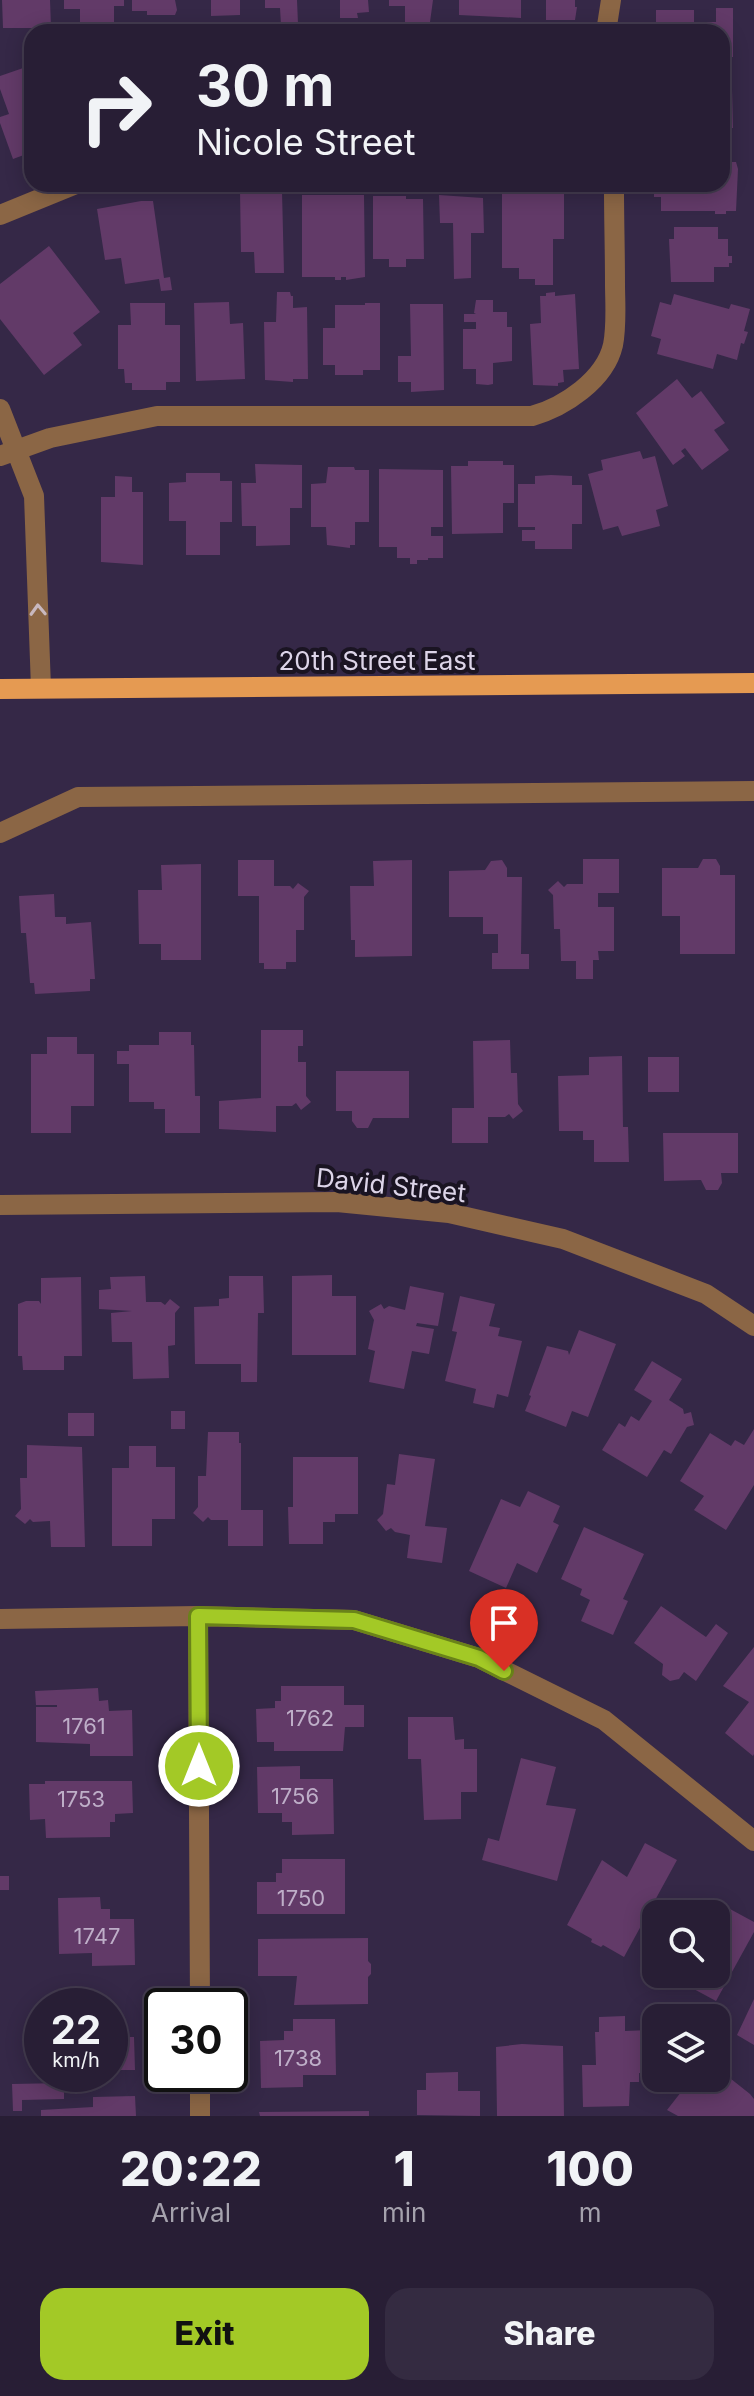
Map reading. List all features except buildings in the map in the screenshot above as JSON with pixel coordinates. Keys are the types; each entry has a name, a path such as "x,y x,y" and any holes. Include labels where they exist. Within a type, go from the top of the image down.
{"main road":[{"name":"20th Street East","path":"0,689 754,683"}],"street":[{"path":"607,24 611,0"},
{"path":"0,215 56,192"},
{"path":"9,452 86,429 157,416 532,416 549,411 596,376 613,347 614,192"},
{"path":"0,409 9,452 34,496 41,688"},
{"path":"0,833 78,797 754,791"},
{"name":"David Street","path":"0,1205 337,1202 449,1213 563,1239 706,1294 754,1326"},
{"path":"0,1619 198,1616 354,1620 479,1658 604,1720 754,1841"},
{"path":"198,1616 200,1988"},
{"path":"200,2092 200,2116"}],"route":[{"path":"199,1766 198,1616 354,1620 479,1658 504,1671"}]}
